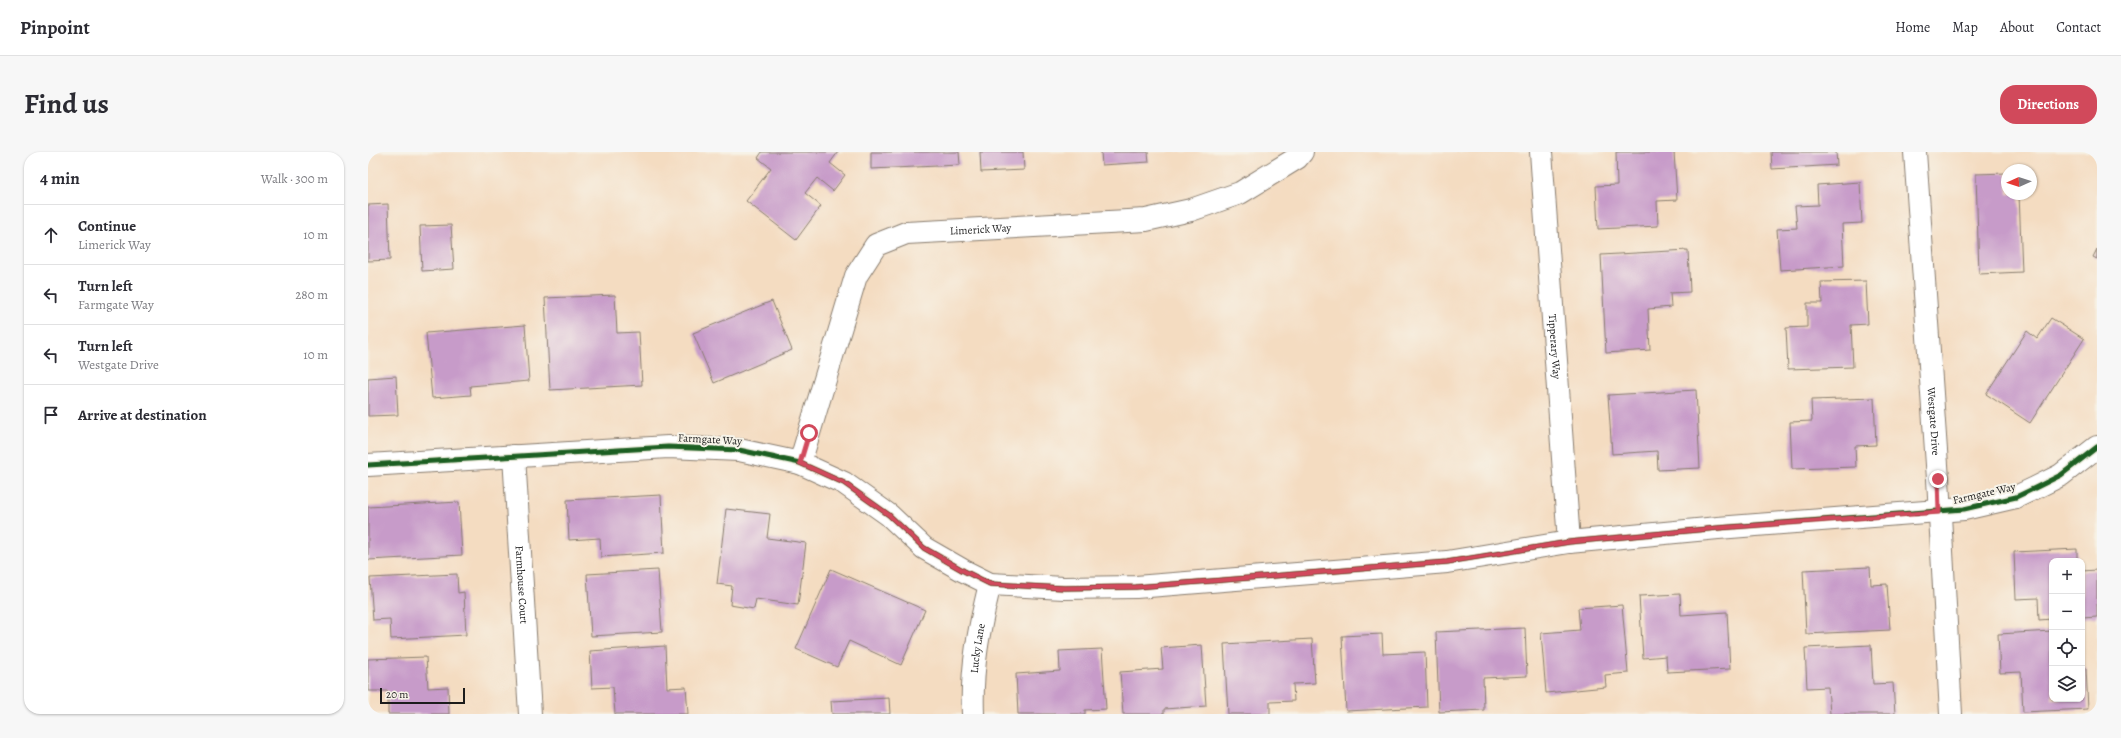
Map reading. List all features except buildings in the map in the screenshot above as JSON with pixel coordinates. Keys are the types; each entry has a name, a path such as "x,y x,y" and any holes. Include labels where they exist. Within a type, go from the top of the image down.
{"street":[{"name":"Limerick Way","path":"800,463 856,276 876,245 906,233 1146,220 1191,210 1240,193 1297,158 1302,152"},
{"name":"Tipperary Way","path":"1542,152 1569,542"},
{"name":"Westgate Drive","path":"1915,152 1951,714"},
{"name":"Farmgate Way","path":"368,465 668,447 739,450 800,463 844,483 889,515 924,548 990,584 1064,588 1136,587 1447,562 1569,542 1718,528 1964,509 2016,497 2061,475 2097,447"},
{"name":"Farmhouse Court","path":"514,456 530,714"},
{"name":"Lucky Lane","path":"973,714 972,681 978,634 990,584"}],"cycle path":[{"path":"368,465 668,447 739,450 800,463 844,483 889,515 924,548 990,584 1064,588 1136,587 1447,562 1569,542 1718,528 1964,509 2016,497 2061,475 2097,447"}],"route":[{"path":"809,433 800,463 844,483 889,515 924,548 990,584 1064,588 1136,587 1447,562 1569,542 1718,528 1939,512 1938,479"}]}
